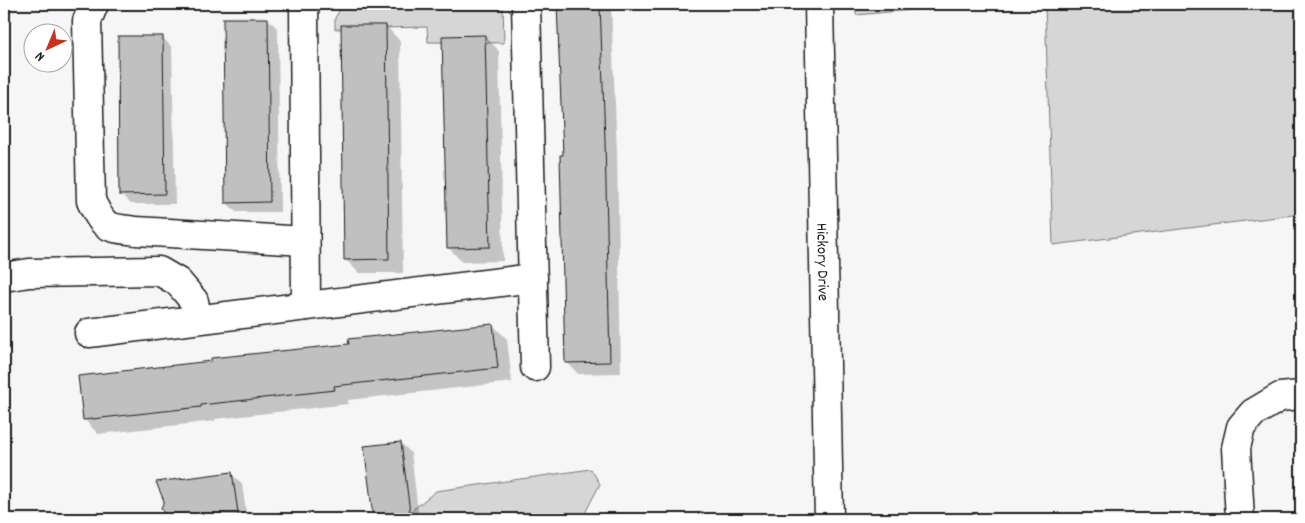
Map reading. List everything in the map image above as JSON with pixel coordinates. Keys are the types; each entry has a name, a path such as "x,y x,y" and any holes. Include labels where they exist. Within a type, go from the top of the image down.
{"street":[{"path":"94,4 87,21 91,201 100,221 111,228 136,231 306,241"},
{"path":"304,4 306,306"},
{"path":"526,4 535,367"},
{"name":"Hickory Drive","path":"819,4 830,519"},
{"path":"17,275 158,271 178,282 194,301 197,319"},
{"path":"89,333 533,278"},
{"path":"1240,519 1236,448 1241,427 1253,413 1280,397 1301,395"}],"shaded area":[{"path":"343,4 503,4 504,43 428,42 427,27 335,29 335,18"},
{"path":"856,4 977,4 856,15"},
{"path":"1045,4 1301,4 1301,214 1053,245"},
{"path":"591,469 600,484 585,513 591,519 401,519 436,491"}],"building":[{"path":"557,4 600,4 610,362 565,363 560,155 563,155"},
{"path":"223,18 268,18 270,202 225,203"},
{"path":"341,25 386,25 389,259 344,260"},
{"path":"485,35 490,247 447,248 442,36"},
{"path":"118,36 163,36 165,194 119,195"},
{"path":"493,324 498,368 334,386 335,390 83,420 78,376 211,361 211,358 349,344 348,339"},
{"path":"401,442 410,512 373,516 364,446"},
{"path":"232,472 239,519 167,519 161,508 164,501 156,482"}]}
